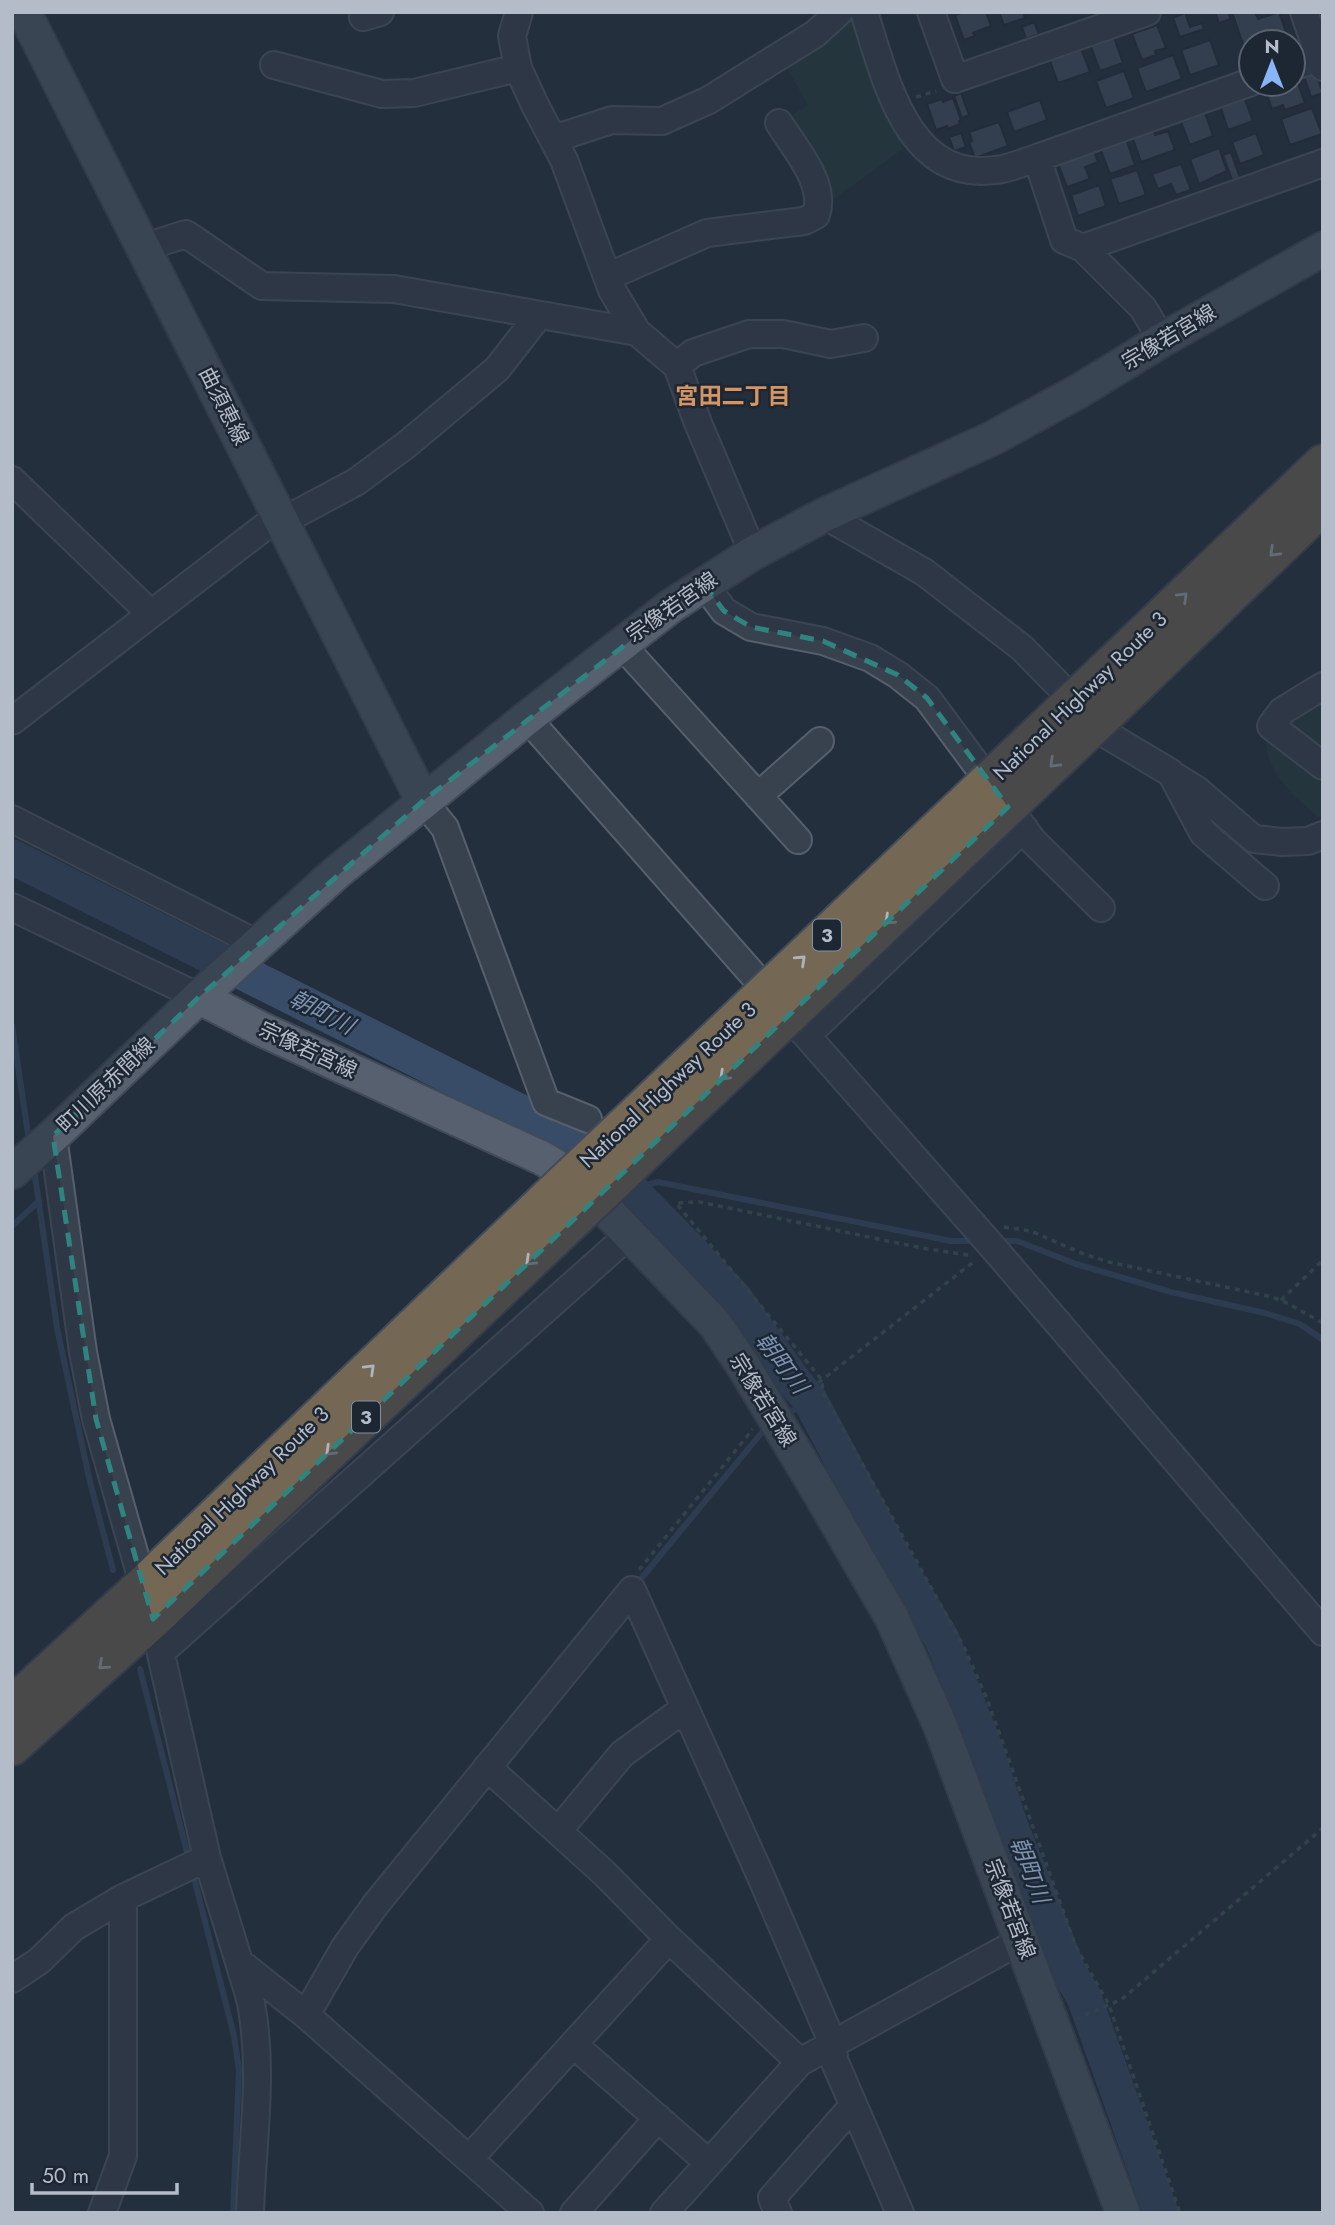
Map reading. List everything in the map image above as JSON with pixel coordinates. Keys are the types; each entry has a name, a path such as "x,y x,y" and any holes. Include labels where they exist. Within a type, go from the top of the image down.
{"highway":[{"name":"National Highway Route 3","path":"1109,689 1323,464"},
{"name":"National Highway Route 3","path":"12,1746 152,1619 567,1203 1109,689 1323,505"},
{"name":"National Highway Route 3","path":"12,1706 152,1619"}],"main road":[{"name":"曲須恵線","path":"24,12 423,801"},
{"name":"宗像若宮線","path":"1123,2213 940,1725 892,1618 715,1324 589,1192 542,1158 261,1029 199,996 336,873 423,801 620,643 704,584 753,553 824,515 993,438 1323,249"},
{"name":"町川原赤間線","path":"12,1172 199,996"}],"street":[{"path":"519,12 512,36 518,68 564,160 612,290 637,332 677,366 753,553"},
{"path":"553,139 612,120 662,121 698,105 815,34 839,12"},
{"path":"864,12 889,89 898,103 904,122 920,143 937,158 961,169 995,170 1037,158 1237,87"},
{"path":"931,12 955,79 1147,12"},
{"path":"1304,12 1322,60"},
{"path":"274,65 382,94 414,93 518,68"},
{"path":"607,277 707,233 804,221 816,215 820,203 811,175 779,123"},
{"path":"1037,158 1064,240 1083,248 1143,308 1162,340"},
{"path":"1083,248 1323,163"},
{"path":"142,248 186,234 262,286 394,289 637,332"},
{"path":"12,721 267,525 283,521 356,482 405,445 497,369 539,315"},
{"path":"677,366 693,353 750,334 783,334 831,344 864,338"},
{"path":"12,480 151,614"},
{"path":"824,515 924,572 1021,648 1109,736 1197,790 1254,839 1295,842 1308,841 1323,835"},
{"path":"704,584 724,611 751,627 824,641 870,658 898,675 927,698 1033,841 1101,908"},
{"path":"620,643 798,840"},
{"path":"1323,686 1283,711 1271,726 1323,766"},
{"path":"527,718 974,1226 1323,1632"},
{"path":"758,796 821,741"},
{"path":"1171,773 1203,833 1265,886"},
{"path":"423,801 445,828 546,1102 588,1119"},
{"path":"12,819 258,944"},
{"path":"807,1035 1024,828"},
{"path":"12,906 199,996"},
{"path":"53,1136 83,1352 96,1419 152,1619 207,1858 251,2003 255,2043 256,2123 250,2213"},
{"path":"152,1619 631,1233"},
{"path":"306,2015 345,1947 376,1904 632,1590 833,2044 834,2060 900,2213"},
{"path":"558,1831 622,1754 684,1709"},
{"path":"487,1767 604,1873 669,1939 800,2062"},
{"path":"12,1979 39,1961 74,1927 123,1898 207,1858"},
{"path":"102,2213 123,2156 123,1898"},
{"path":"469,2160 669,1939"},
{"path":"664,2213 800,2062 1022,1940"},
{"path":"239,1962 306,2015 530,2213"},
{"path":"574,2045 709,2163"},
{"path":"769,2208 853,2106"},
{"path":"574,2213 658,2118"}],"path":[{"path":"898,103 947,87 955,79"},
{"path":"632,1590 635,1576 754,1427 822,1380 982,1256 922,1248 700,1202 676,1203 822,1380 823,1393 963,1645 987,1699 1076,1947 1109,2005 1180,2213"},
{"path":"974,1226 1031,1231 1109,1262 1281,1300 1323,1324"},
{"path":"1281,1300 1323,1260"},
{"path":"1055,2027 1122,1999 1323,1828"}],"highlighted area":[{"path":"704,584 724,611 751,627 823,641 898,675 927,698 1008,807 153,1619 96,1419 53,1136 199,997 423,801"}],"green space":[{"path":"847,12 860,12 908,145 827,204 784,120 808,105 785,64"},
{"path":"1323,675 1323,822 1289,789 1273,768 1268,755 1266,722"}],"building":[{"path":"964,12 986,12 991,26 964,40 955,15"},
{"path":"999,12 1023,12 1025,18 1004,25"},
{"path":"1215,12 1228,12 1231,19 1219,23"},
{"path":"1232,12 1255,12 1258,19 1279,12 1285,28 1237,28"},
{"path":"1185,13 1190,27 1202,23 1204,29 1180,37 1173,18"},
{"path":"1034,22 1039,34 1026,39 1022,27"},
{"path":"1157,25 1166,48 1155,51 1156,55 1142,60 1132,34"},
{"path":"1113,35 1123,63 1100,71 1090,44"},
{"path":"1210,40 1219,65 1190,75 1181,50"},
{"path":"1080,46 1090,72 1058,83 1049,58"},
{"path":"1173,55 1182,79 1146,92 1137,68"},
{"path":"1124,71 1134,98 1106,108 1096,81"},
{"path":"1315,72 1323,93 1311,97 1307,75"},
{"path":"961,93 969,115 962,118 954,96"},
{"path":"953,98 960,124 936,130 927,104"},
{"path":"1244,98 1253,121 1228,130 1220,105"},
{"path":"1268,98 1303,98 1305,103 1285,110 1283,105 1272,109"},
{"path":"1040,100 1047,120 1014,132 1007,112"},
{"path":"1312,108 1322,134 1290,145 1281,119"},
{"path":"1205,113 1213,136 1190,145 1181,122"},
{"path":"999,122 1008,146 975,158 969,142 972,141 969,132"},
{"path":"1153,128 1155,135 1168,131 1175,150 1141,162 1132,136"},
{"path":"961,133 966,147 954,151 949,137"},
{"path":"1256,133 1264,155 1240,164 1232,142"},
{"path":"1126,139 1135,165 1110,174 1100,148"},
{"path":"1219,148 1227,171 1199,184 1190,159"},
{"path":"1093,149 1098,162 1085,167 1090,179 1067,187 1057,161"},
{"path":"1231,152 1240,178 1232,180 1223,155"},
{"path":"1181,164 1191,190 1176,195 1171,184 1158,189 1152,174"},
{"path":"1137,170 1146,195 1119,204 1110,179"},
{"path":"1099,185 1106,206 1078,216 1071,195"}],"waterway":[{"name":"朝町川","path":"12,857 555,1129 630,1189 734,1297 810,1400 900,1569 942,1639 986,1750 1011,1827 1069,1972 1084,1997 1161,2213"},
{"path":"12,1025 29,1141"},
{"path":"34,1169 57,1328 90,1482 113,1570"},
{"path":"630,1189 658,1182 951,1241 978,1241"},
{"path":"12,1226 39,1201"},
{"path":"999,1241 1017,1241 1076,1264 1171,1292 1265,1313 1300,1324 1323,1340"},
{"path":"784,1416 810,1400"},
{"path":"644,1587 640,1580 768,1425"},
{"path":"140,1669 189,1860"},
{"path":"192,1870 234,2036 239,2070 233,2213"}],"district":[{"name":"宮田二丁目","path":"733,396"}]}
